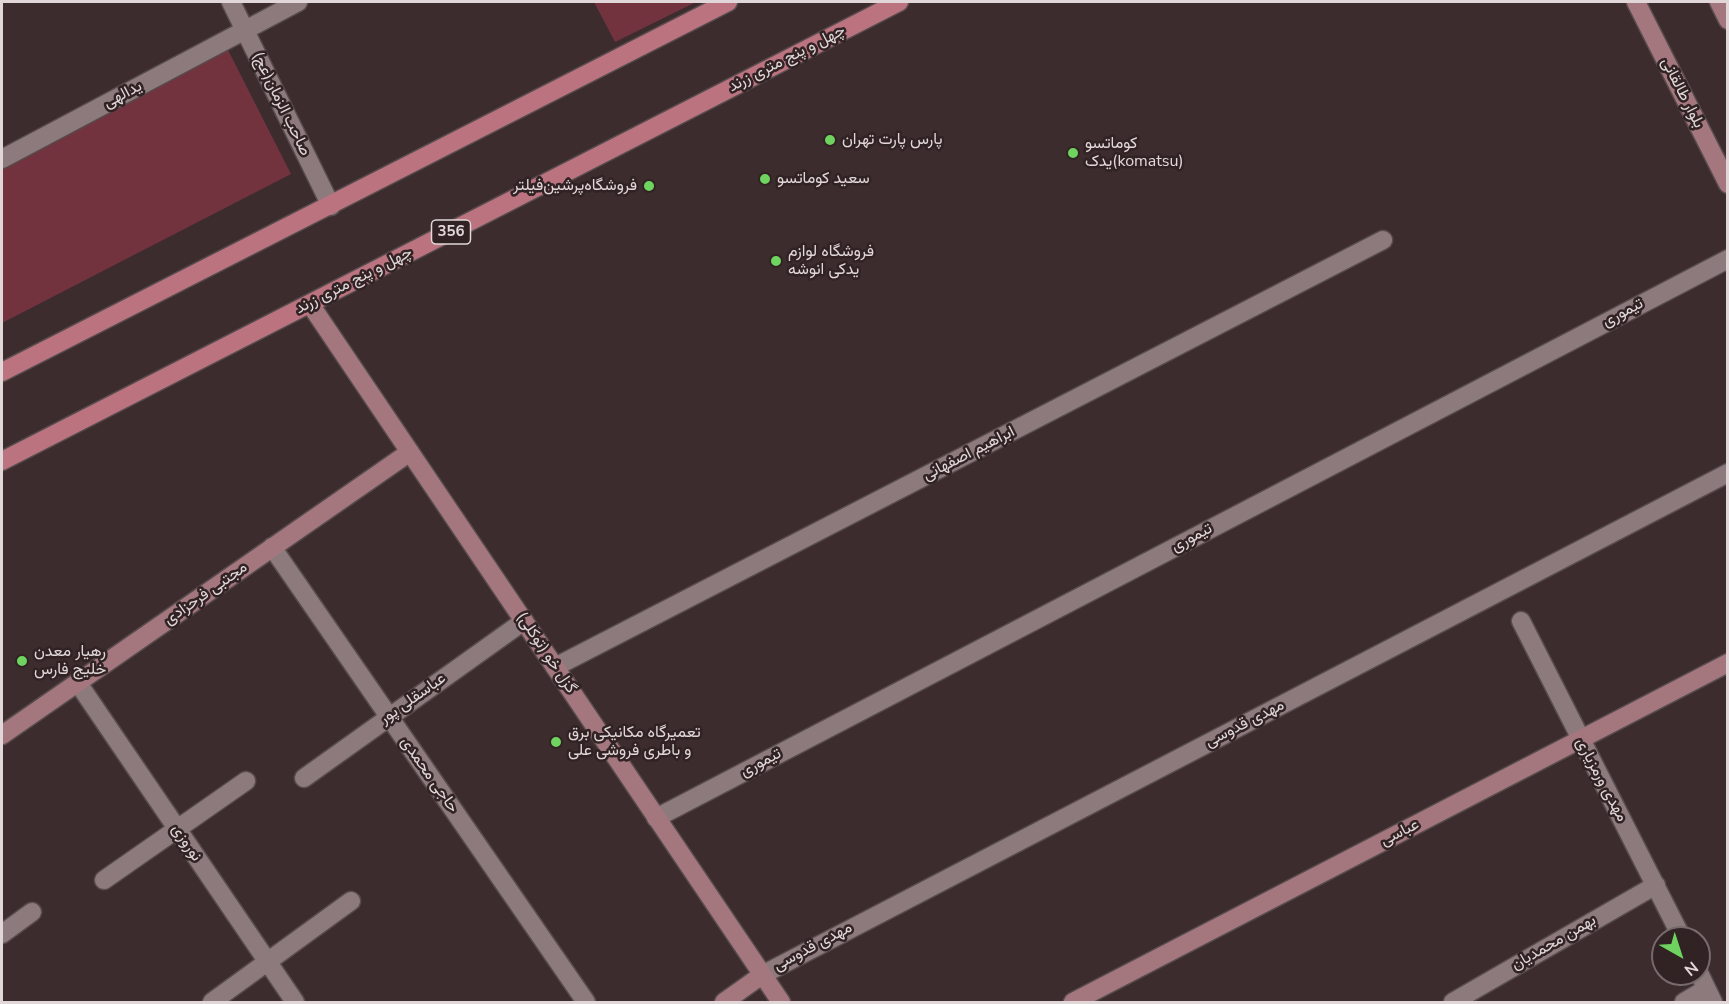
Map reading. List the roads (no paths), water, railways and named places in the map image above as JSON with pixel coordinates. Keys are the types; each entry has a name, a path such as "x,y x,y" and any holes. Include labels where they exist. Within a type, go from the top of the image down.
{"main road":[{"path":"2,372 728,2"},
{"name":"چهل و پنج متری زرند","path":"2,461 899,2"}],"street":[{"name":"صاحب الزمان(عج)","path":"231,2 331,206"},
{"name":"یدالهی","path":"2,159 298,2"},
{"name":"بلوار طالقانی","path":"1635,2 1728,184"},
{"path":"1719,2 1728,20"},
{"name":"ابراهیم اصفهانی","path":"555,667 1383,240"},
{"name":"تیموری","path":"657,818 1728,259"},
{"name":"گزل خو (توکلی)","path":"310,304 781,1002"},
{"name":"مجتبی فرحزادی","path":"2,735 410,452"},
{"name":"مهدی قدوسی","path":"762,975 1728,473"},
{"name":"حاجی محمدی","path":"272,547 586,1002"},
{"name":"عباسقلی پور","path":"304,778 524,621"},
{"name":"مهدی ورمزیاری","path":"1521,621 1676,926"},
{"name":"عباسی","path":"1073,1002 1728,663"},
{"name":"نوروزی","path":"78,683 295,1002"},
{"path":"104,880 246,782"},
{"name":"بهمن محمدیان","path":"1453,1002 1656,885"},
{"path":"212,1002 351,901"},
{"path":"2,934 32,912"},
{"path":"724,1002 762,975"},
{"path":"1684,1002 1706,988"}],"place":[{"name":"پارس پارت تهران","path":"830,140"},
{"name":"کوماتسو یدک(komatsu)","path":"1073,153"},
{"name":"سعید کوماتسو","path":"765,179"},
{"name":"فروشگاه‌پرشین‌فیلتر","path":"649,186"},
{"name":"فروشگاه لوازم یدکی انوشه","path":"776,261"},
{"name":"رهیار معدن خلیج فارس","path":"22,661"},
{"name":"تعمیرگاه مکانیکی برق و باطری فروشی علی","path":"556,742"}]}
